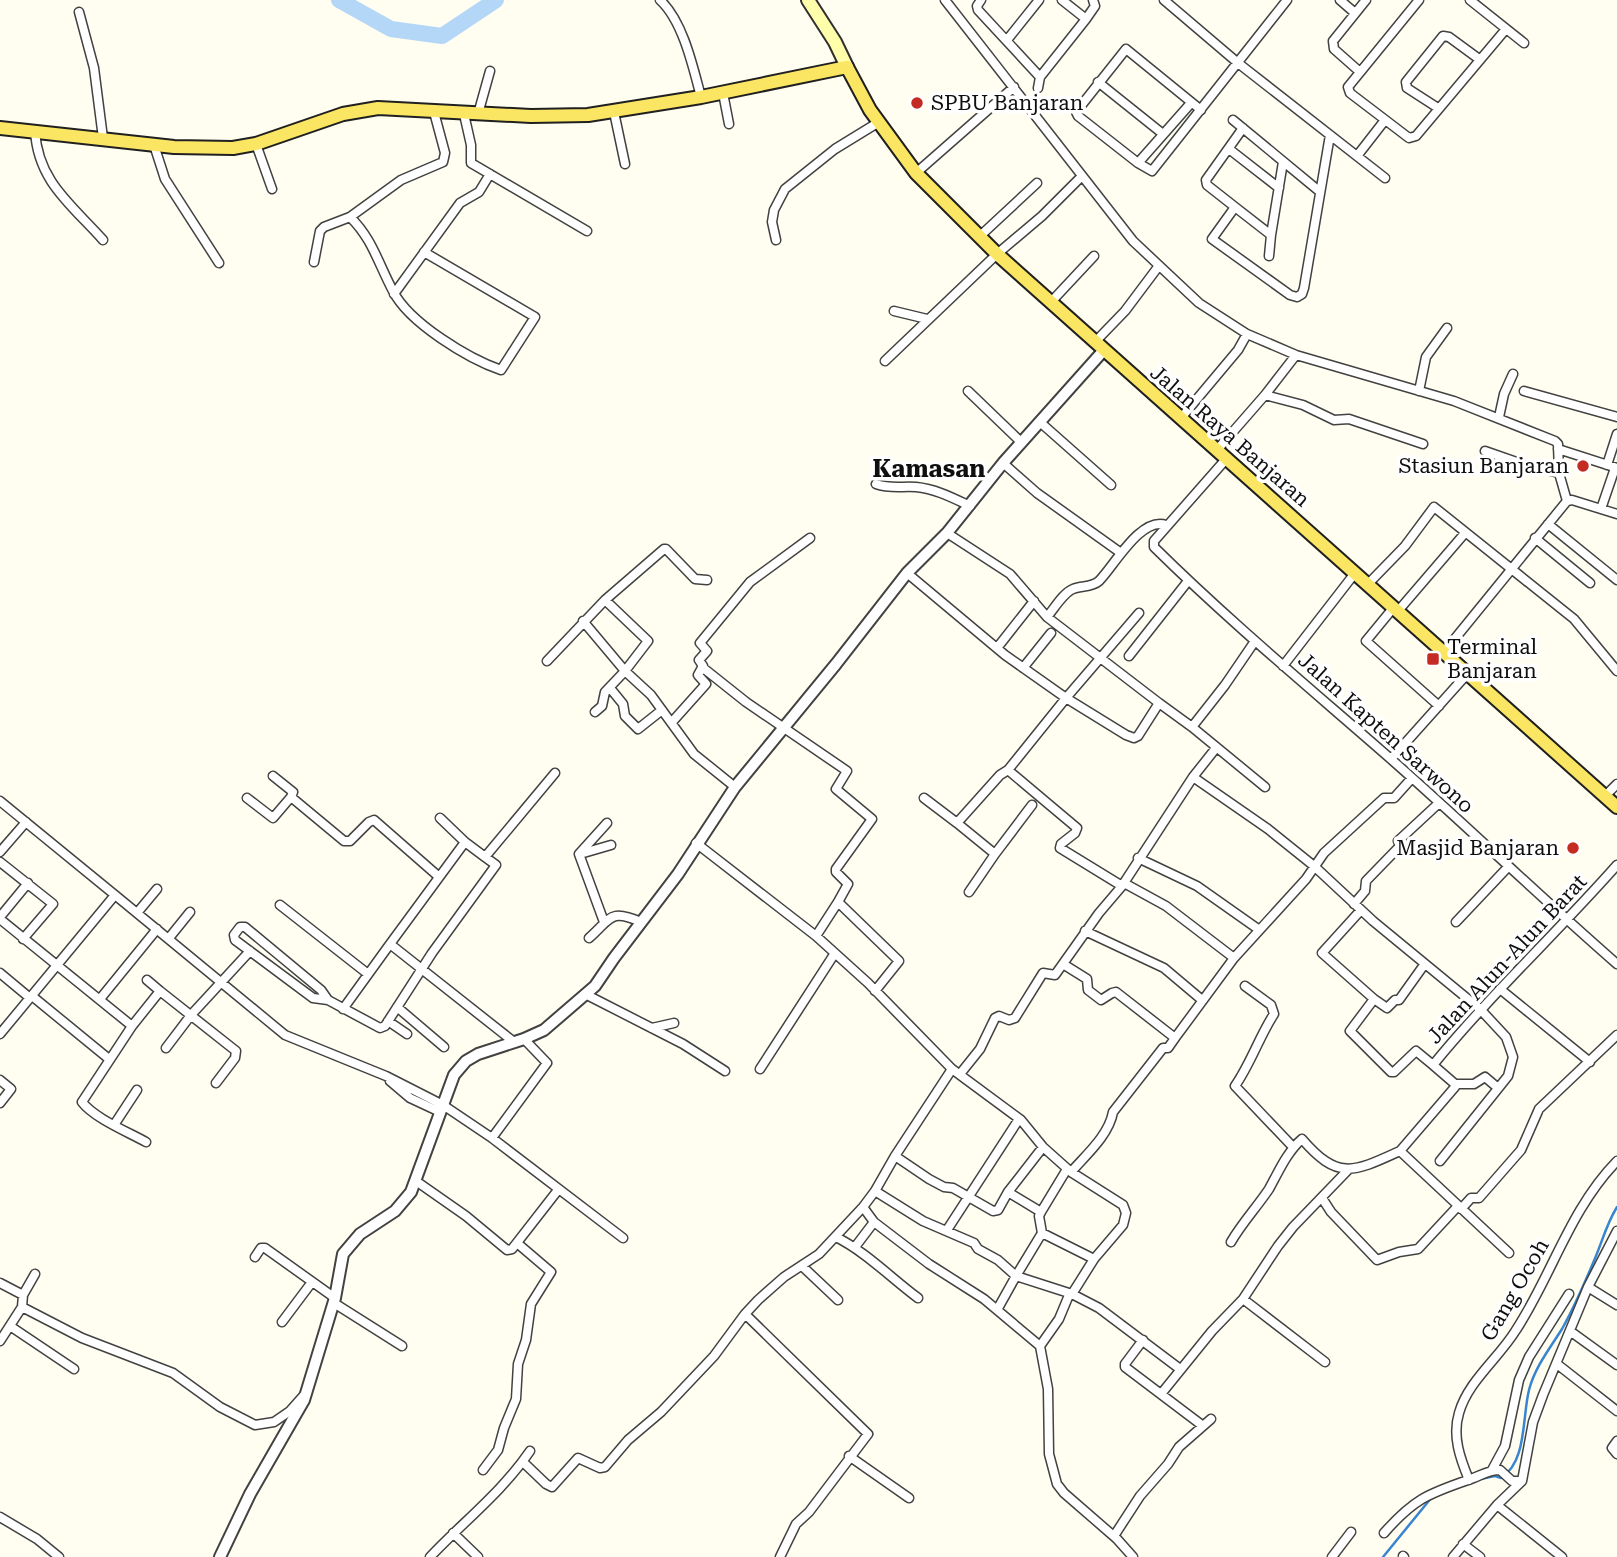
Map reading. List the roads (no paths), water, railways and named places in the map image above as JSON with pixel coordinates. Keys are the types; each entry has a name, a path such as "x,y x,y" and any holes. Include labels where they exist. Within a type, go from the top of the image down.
{"main road":[{"path":"0,128 154,145 219,148 256,144 322,120 378,108 471,114 575,116 614,112 847,67 835,42 808,0"},
{"name":"Jalan Raya Banjaran","path":"847,67 878,122 916,173 979,237 1617,807"}],"street":[{"path":"660,0 673,16 691,61 701,97"},
{"path":"945,0 1133,242 1201,304 1247,334 1299,356 1499,417 1555,441 1558,444 1559,473 1567,501"},
{"path":"981,0 977,6 978,10 1040,77"},
{"path":"1007,40 1039,0"},
{"path":"1062,0 1086,19"},
{"path":"1038,88 1040,77 1095,5 1093,0"},
{"path":"1164,0 1238,63 1385,178"},
{"path":"1201,110 1129,50 1124,51 1098,82 1077,110 1077,114 1138,163 1154,170 1238,63 1287,0"},
{"path":"1340,0 1354,13"},
{"path":"1360,72 1334,49 1333,41 1366,0"},
{"path":"1419,0 1349,88 1350,93 1411,139 1506,29"},
{"path":"1471,0 1524,43"},
{"path":"79,12 94,68 103,138"},
{"path":"1438,108 1407,88 1406,82 1443,36 1449,37 1479,59"},
{"path":"490,71 471,114 467,131 471,145 471,163 587,231"},
{"path":"1098,82 1164,134"},
{"path":"916,173 1014,87"},
{"path":"723,93 729,124"},
{"path":"1138,163 1191,103"},
{"path":"314,262 322,229 352,219 401,180 443,162 445,153 435,112"},
{"path":"614,112 625,164"},
{"path":"1233,120 1319,191"},
{"path":"1357,156 1385,120"},
{"path":"776,240 772,222 774,210 785,188 835,149 878,122"},
{"path":"1243,128 1206,183 1271,235"},
{"path":"35,131 39,158 49,179 103,240"},
{"path":"1235,207 1212,236 1214,242 1290,295 1297,297 1302,294 1319,191 1336,139"},
{"path":"256,144 272,189"},
{"path":"154,145 165,180 219,263"},
{"path":"1228,149 1279,188"},
{"path":"1269,256 1283,162"},
{"path":"394,294 460,203 479,192 490,174"},
{"path":"885,360 1082,176"},
{"path":"979,237 1037,183"},
{"path":"352,219 372,245 394,294 417,318 460,352 499,370 503,369 535,317 424,252"},
{"path":"1051,302 1094,256"},
{"path":"220,1557 250,1494 304,1400 335,1301 343,1254 360,1234 395,1211 411,1192 416,1181 433,1104 454,1075 466,1061 478,1054 544,1030 587,995 603,977 614,958 678,874 735,787 907,573 947,533 1003,463 1041,422 1158,267"},
{"path":"894,311 927,319"},
{"path":"1419,391 1426,358 1447,328"},
{"path":"1181,418 1238,349 1247,334"},
{"path":"1047,617 1069,591 1097,583 1121,553 1149,526 1162,524 1222,454 1299,356"},
{"path":"1499,417 1504,394 1513,374"},
{"path":"968,391 1022,443"},
{"path":"1524,391 1617,417"},
{"path":"1269,396 1303,405 1334,420 1349,419 1423,444"},
{"path":"1041,422 1111,485"},
{"path":"1601,509 1613,467 1617,434"},
{"path":"1558,449 1613,467"},
{"path":"1485,451 1559,473"},
{"path":"1003,463 1037,493 1121,553"},
{"path":"876,484 891,488 916,487 935,490 970,506"},
{"path":"1444,652 1567,501 1572,500 1617,514"},
{"path":"1368,584 1405,546 1434,507 1574,619 1617,671"},
{"name":"Jalan Kapten Sarwono","path":"1162,524 1153,545 1191,583 1391,759 1617,964"},
{"path":"1548,524 1617,580"},
{"path":"947,533 1010,574 1047,617 1192,727 1265,787"},
{"path":"1440,706 1366,641 1465,533"},
{"path":"810,538 740,592 700,643 707,650 699,660 702,667 743,700 846,769 847,773 836,789 872,818 836,869 848,884 816,936"},
{"path":"1535,538 1590,583"},
{"path":"547,661 583,621 664,549 695,579 707,580"},
{"path":"907,573 1023,668 1066,698 1134,738 1159,703"},
{"path":"1283,666 1355,573"},
{"path":"1129,656 1191,583"},
{"path":"595,712 602,706 604,696 648,641 605,600"},
{"path":"997,648 1034,601"},
{"path":"957,823 1000,775 1008,770 1139,613"},
{"path":"583,621 625,671 651,695 694,754 735,787"},
{"path":"1023,668 1051,632"},
{"path":"1192,727 1255,641"},
{"path":"672,722 706,684 698,675 702,667"},
{"path":"1391,759 1468,673"},
{"path":"610,688 623,704 625,716 638,729 662,710"},
{"path":"523,1462 552,1487 578,1458 597,1468 605,1467 628,1440 661,1412 714,1356 745,1314 784,1277 802,1266 836,1237 875,1191 895,1156 956,1071 980,1049 996,1016 1009,1020 1015,1018 1043,973 1054,976 1085,931 1123,884 1193,777 1216,748"},
{"path":"1008,770 1077,828 1060,848 1166,906 1234,958"},
{"path":"485,857 555,773"},
{"path":"247,798 273,818 293,792 273,776"},
{"path":"1193,777 1250,815 1314,866 1424,965 1480,1009 1506,1037 1513,1056 1508,1076 1440,1161"},
{"path":"998,1310 1042,1233 1039,1216 1041,1212 1069,1171 1091,1151 1121,1101 1163,1048 1168,1048 1234,958 1306,879 1337,839 1384,798 1394,798 1412,778"},
{"path":"1605,796 1617,784"},
{"path":"291,797 344,841 350,841 374,820 438,876"},
{"path":"924,798 995,855"},
{"path":"0,801 292,1039 386,1076 492,1138 623,1238"},
{"path":"1424,965 1399,1000 1395,1000 1388,1008 1322,953 1358,907 1366,881 1400,846 1398,841 1439,803"},
{"path":"969,892 1032,805"},
{"path":"328,1000 321,990 245,927 241,926 234,935 234,939 313,998 328,1000 380,1028 388,1021 496,865 465,842 440,818"},
{"path":"0,852 26,822"},
{"path":"579,854 607,823"},
{"path":"343,1009 465,842"},
{"path":"696,843 816,936 956,1071 1019,1119 1043,1147 1069,1171 1123,1205 1126,1213 1123,1226 1094,1259 1040,1346"},
{"path":"579,854 611,845"},
{"path":"579,854 604,922"},
{"path":"1138,858 1197,886 1258,929"},
{"path":"0,862 51,901 53,906 23,939"},
{"name":"Jalan Alun-Alun Barat","path":"1455,1084 1433,1065 1480,1009 1617,865"},
{"path":"1456,922 1508,867"},
{"path":"28,883 0,918 132,1026"},
{"path":"137,913 158,889"},
{"path":"1,1031 115,895"},
{"path":"838,902 899,961 875,991"},
{"path":"280,905 368,974"},
{"path":"169,938 190,912"},
{"path":"589,939 614,915 623,915 641,922"},
{"path":"100,999 157,929"},
{"path":"1085,931 1164,968 1202,1000"},
{"path":"390,944 480,1015 547,1063 492,1138"},
{"path":"166,1048 191,1015 250,951"},
{"path":"760,1069 835,953"},
{"path":"1063,964 1087,979 1088,990 1101,1000 1116,992 1175,1038"},
{"path":"0,973 108,1059"},
{"path":"147,980 236,1051 235,1058 216,1083"},
{"path":"1245,986 1271,1005 1274,1014 1260,1036 1245,1072 1235,1086 1293,1147"},
{"path":"1500,989 1590,1062"},
{"path":"146,1142 86,1107 82,1100 108,1059 160,991"},
{"path":"587,995 683,1044 725,1071"},
{"path":"1374,999 1350,1029 1352,1034 1393,1073 1416,1051 1433,1065"},
{"path":"397,1007 444,1046"},
{"path":"388,1021 407,1034"},
{"path":"652,1028 674,1023"},
{"path":"1322,1198 1331,1212 1377,1260 1418,1249 1460,1207 1471,1198 1479,1198 1521,1150 1539,1109 1617,1035"},
{"path":"1231,1242 1293,1147 1302,1139 1323,1162 1348,1170 1373,1164 1400,1151 1455,1084 1474,1084 1486,1077 1498,1087"},
{"path":"0,1080 11,1089 0,1103"},
{"path":"114,1125 137,1090"},
{"path":"947,1230 1019,1119"},
{"path":"895,1156 929,1179 944,1187 953,1188 995,1212 1043,1147"},
{"path":"1400,1151 1509,1253"},
{"name":"Gang Ocoh","path":"1469,1480 1459,1456 1456,1432 1461,1406 1468,1392 1516,1330 1585,1201 1617,1161"},
{"path":"1161,1394 1243,1299 1278,1246 1348,1170"},
{"path":"416,1181 466,1216 507,1250 512,1249 558,1190"},
{"path":"875,1191 923,1221 974,1243 978,1249 998,1260 1016,1276 1099,1308 1180,1369"},
{"path":"1008,1192 1041,1212"},
{"path":"863,1207 874,1222 929,1264 998,1310 1040,1346 1048,1389 1049,1454 1057,1484 1133,1557"},
{"path":"855,1247 874,1222"},
{"path":"1042,1233 1094,1259"},
{"path":"1453,1557 1497,1505 1522,1481 1534,1422 1588,1287 1616,1234"},
{"path":"836,1237 855,1247 918,1298"},
{"path":"483,1470 498,1450 516,1399 518,1364 526,1340 531,1304 551,1272 517,1243"},
{"path":"254,1257 261,1248 265,1248 335,1301 402,1346"},
{"path":"802,1266 838,1300"},
{"path":"0,1340 22,1307 23,1295 35,1274"},
{"path":"0,1283 23,1295"},
{"path":"282,1322 314,1283"},
{"path":"1588,1287 1617,1305"},
{"path":"1384,1533 1406,1509 1449,1485 1496,1470 1505,1446 1520,1380 1529,1357 1569,1294"},
{"path":"1243,1299 1325,1362"},
{"path":"22,1307 82,1338 173,1373 220,1406 252,1424 274,1422 290,1411 306,1393"},
{"path":"745,1314 868,1434 796,1524 780,1557"},
{"path":"10,1326 74,1369"},
{"path":"1570,1331 1617,1365"},
{"path":"1143,1340 1125,1367 1203,1426"},
{"path":"1557,1364 1617,1411"},
{"path":"1114,1536 1140,1496 1179,1447 1211,1419"},
{"path":"1617,1441 1612,1448 1617,1454"},
{"path":"430,1557 495,1495 530,1451"},
{"path":"849,1457 909,1498"},
{"path":"1496,1470 1512,1481 1522,1481"},
{"path":"1497,1505 1562,1557"},
{"path":"0,1517 37,1539 59,1557"},
{"path":"1332,1557 1351,1532"},
{"path":"453,1533 478,1557"},
{"path":"1463,1544 1480,1557"}],"waterway":[{"path":"339,0 391,29 442,36 496,0"},
{"path":"1480,1479 1495,1476 1501,1478 1515,1461 1522,1439 1532,1382 1571,1311 1617,1207"},
{"path":"1383,1557 1432,1497"}],"place":[{"name":"SPBU Banjaran","path":"917,103"},
{"name":"Stasiun Banjaran","path":"1583,466"},
{"name":"Terminal Banjaran","path":"1433,659"},
{"name":"Masjid Banjaran","path":"1573,848"}],"district":[{"name":"Kamasan","path":"929,469"}]}
